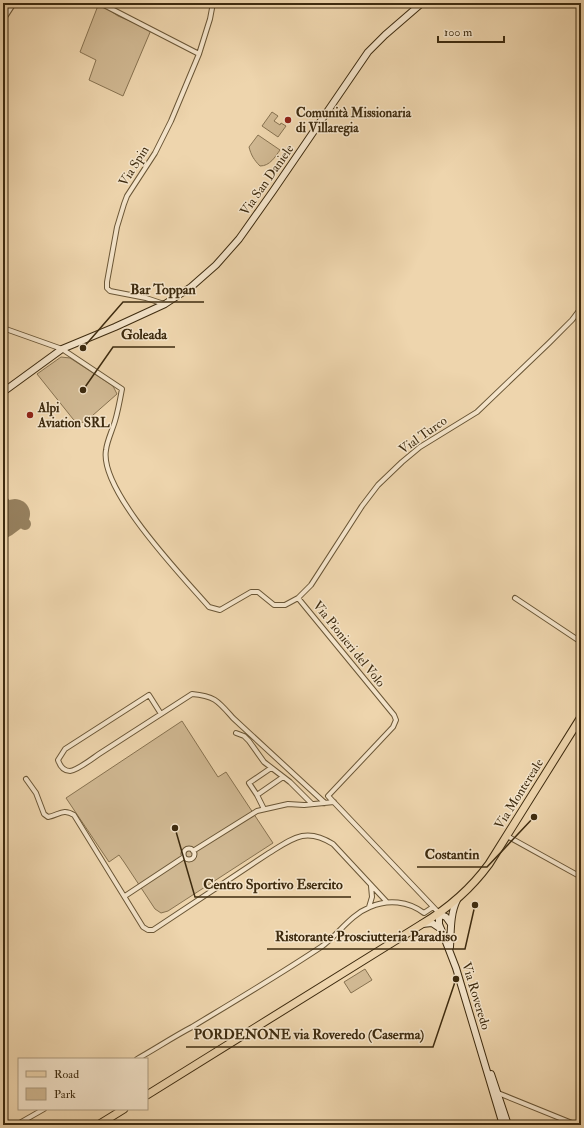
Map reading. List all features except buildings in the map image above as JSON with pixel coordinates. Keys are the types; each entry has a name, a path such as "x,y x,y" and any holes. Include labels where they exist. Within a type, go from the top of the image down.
{"main road":[{"name":"Via Montereale","path":"148,1094 439,914 457,900 479,877 507,836 581,717"},
{"path":"98,1125 122,1110"}],"street":[{"path":"3,20 14,3"},
{"path":"100,3 199,54"},
{"name":"Via Spin","path":"165,304 146,298 110,291 107,288 107,282 117,227 127,196 155,153 199,54 210,19 213,3"},
{"name":"Via San Daniele","path":"3,392 62,349 165,304 191,287 216,264 239,239 368,52 422,3"},
{"name":"Vial Turco","path":"298,598 311,585 362,506 378,486 402,462 420,447 478,410 549,343 572,320 581,308"},
{"path":"3,328 62,349"},
{"name":"Via Pionieri del Volo","path":"62,349 122,389 117,414 105,451 107,468 129,510 148,537 209,607 220,610 251,592 258,592 274,605 285,605 298,598 394,715 396,720 393,727 328,796 334,802"},
{"path":"515,598 581,642"},
{"path":"161,714 149,695 65,749 58,760 60,765 63,769 69,771 73,770 161,714 192,694 210,697 220,703 233,718 326,803"},
{"path":"236,733 244,736 264,762 290,782 312,804"},
{"path":"264,809 249,783 271,768"},
{"path":"257,795 283,777"},
{"path":"26,779 36,793 44,814 48,817 62,812 68,812 74,815 144,927 148,930 153,930 288,841 302,836 312,835 323,838 333,844 386,901"},
{"path":"125,896 184,857 185,850 190,849 193,851 247,816 264,809 288,804 334,802 439,914 446,917 451,924"},
{"path":"507,836 581,877"},
{"path":"184,857 189,860 192,859 194,854 193,851"},
{"path":"368,907 372,897 371,886"},
{"name":"Via Roveredo","path":"450,949 453,907 457,900"},
{"path":"139,1058 230,1005 322,946 354,917 368,907 386,901 408,904 424,913 433,907"},
{"name":"Via Roveredo","path":"439,914 438,919 441,930 450,949 503,1125"},
{"path":"422,924 432,923 441,930"},
{"name":"Via Roveredo","path":"481,1050 498,1093 508,1125"},
{"path":"498,1093 577,1125"},
{"path":"503,1125 501,1104 505,1101 514,1100"},
{"path":"16,1125 42,1110"}],"green space":[{"path":"99,3 118,16 151,30 123,96 89,80 96,60 80,52"},
{"path":"272,112 278,116 274,121 280,125 281,123 286,126 278,137 262,126"},
{"path":"258,135 280,150 272,161 264,166 260,166 256,162 249,147"},
{"path":"61,357 70,358 113,386 117,394 84,423 82,422 77,424 37,374"},
{"path":"182,721 218,777 226,772 273,843 168,911 161,913 155,909 119,855 109,862 66,798"},
{"path":"365,969 372,980 351,993 344,982"}],"taxiway":[{"path":"3,502 25,524"}],"runway":[{"path":"3,523 15,514"}],"place":[{"name":"Comunità Missionaria di Villaregia","path":"288,120"},
{"name":"Bar Toppan","path":"83,348"},
{"name":"Goleada","path":"83,390"},
{"name":"Alpi Aviation SRL","path":"30,415"},
{"name":"Costantin","path":"534,817"},
{"name":"Centro Sportivo Esercito","path":"175,828"},
{"name":"Ristorante Prosciutteria Paradiso","path":"475,905"},
{"name":"PORDENONE via Roveredo (Caserma)","path":"456,979"}]}
